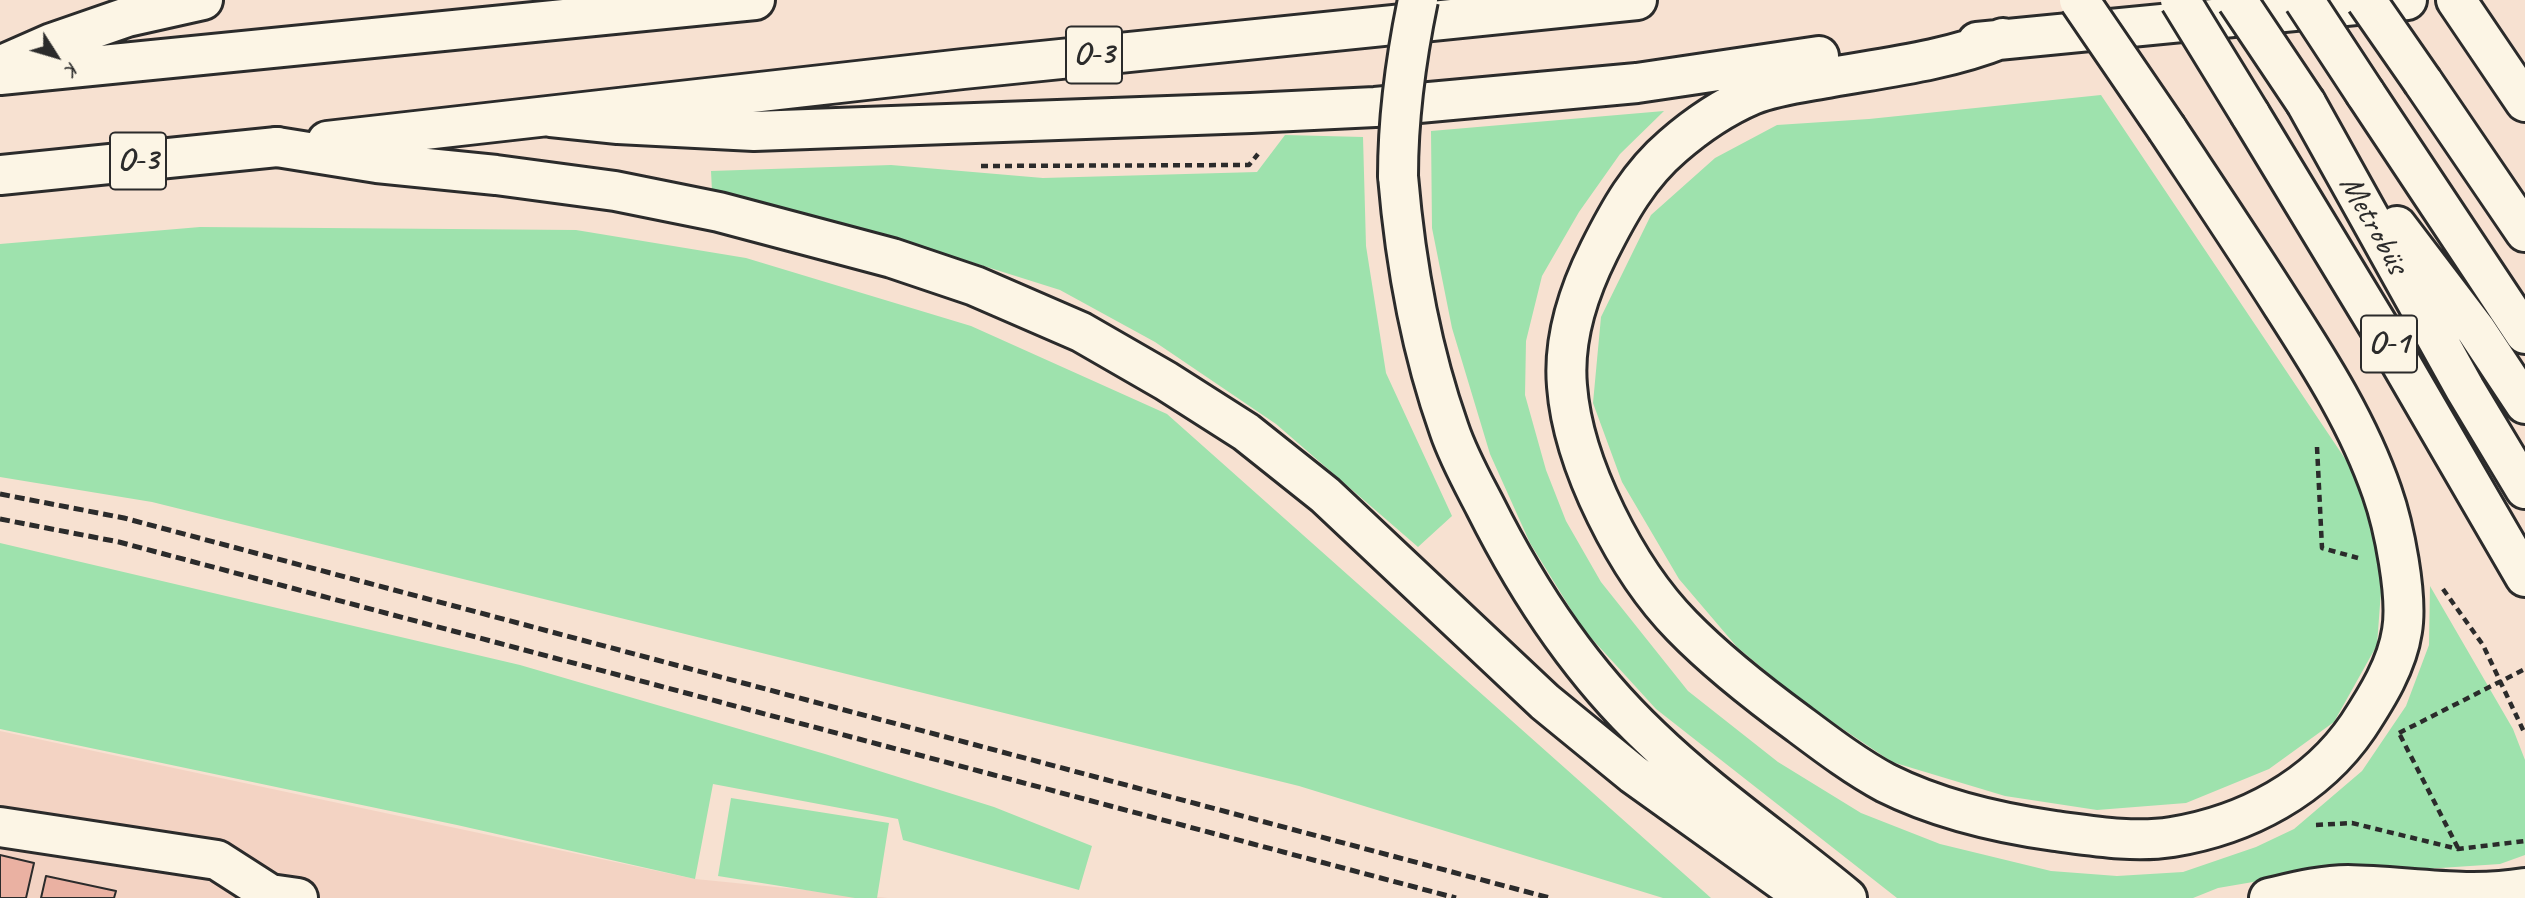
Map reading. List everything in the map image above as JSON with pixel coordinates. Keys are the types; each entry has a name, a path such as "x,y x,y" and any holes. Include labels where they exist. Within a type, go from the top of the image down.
{"main road":[{"path":"0,66 51,43 127,17 203,0"},
{"path":"0,75 755,0"},
{"path":"1418,0 1404,76 1398,134 1398,176 1404,244 1432,375 1449,432 1495,526 1536,601 1581,663 1650,738 1847,898"},
{"name":"O-3","path":"0,175 551,117 977,67 1637,0"},
{"path":"2003,38 1964,53 1804,82 1754,94 1715,115 1677,142 1646,171 1623,204 1583,285 1570,334 1566,383 1577,445 1621,542 1651,588 1679,623 1763,698 1828,746 1885,782 1942,806 2017,826 2101,838 2169,837 2238,820 2298,789 2343,747 2387,678 2403,629 2401,569 2384,495 2357,431 2321,364 2079,0"},
{"name":"O-1","path":"2180,0 2399,360 2525,577"},
{"name":"Metrobüs","path":"2237,0 2306,103 2465,389 2525,489"},
{"name":"Metrobüs","path":"2304,0 2525,334"},
{"path":"2367,0 2525,232"},
{"path":"551,117 618,124 754,131 1100,120 1375,107 1637,83 1807,57 2407,0"},
{"path":"2456,0 2525,102"},
{"path":"2365,93 2476,330"},
{"path":"2306,103 2476,330 2525,404"},
{"path":"277,147 377,163 615,191 719,212 892,258 975,286 1081,332 1166,381 1246,432 1325,495 1545,702 1633,774 1806,898"},
{"path":"0,827 217,860 270,894 298,898"},
{"path":"2269,898 2346,885 2450,892 2525,888"}],"path":[{"path":"2458,849 2399,733 2525,669"}],"shaded area":[{"path":"0,731 695,879 888,898 0,898"}],"green space":[{"path":"2101,95 2358,478 2376,532 2381,591 2377,645 2334,722 2269,769 2186,803 2097,810 2005,796 1892,762 1804,703 1737,647 1679,579 1622,482 1593,403 1601,317 1651,215 1715,158 1777,125 1869,119"},
{"path":"1664,111 1620,154 1579,212 1542,276 1526,341 1525,395 1546,470 1566,521 1601,582 1688,691 1778,762 1861,813 1940,844 2051,871 2117,876 2183,872 2256,847 2294,829 2362,771 2406,706 2429,645 2430,586 2513,729 2525,760 2525,855 2500,864 2410,870 2317,871 2218,888 2193,898 1897,898 1656,709 1583,629 1530,543 1490,454 1452,328 1432,228 1431,131"},
{"path":"1285,135 1363,137 1366,246 1386,373 1452,516 1418,547 1276,424 1155,342 1060,290 949,255 712,191 711,171 891,165 1043,178 1257,172"},
{"path":"200,227 576,230 746,258 971,326 1167,414 1711,898 1663,898 1299,786 152,502 0,477 0,244"},
{"path":"0,543 520,665 825,754 994,807 1092,846 1079,890 903,840 898,819 713,784 695,879 457,825 0,729"},
{"path":"731,798 889,823 877,898 855,898 718,876"}],"building":[{"path":"0,855 34,863 26,898 0,898"},
{"path":"46,876 116,891 114,898 41,898"}],"railway":[{"path":"0,494 124,518 1550,898"},
{"path":"0,519 119,542 1456,898"}]}
